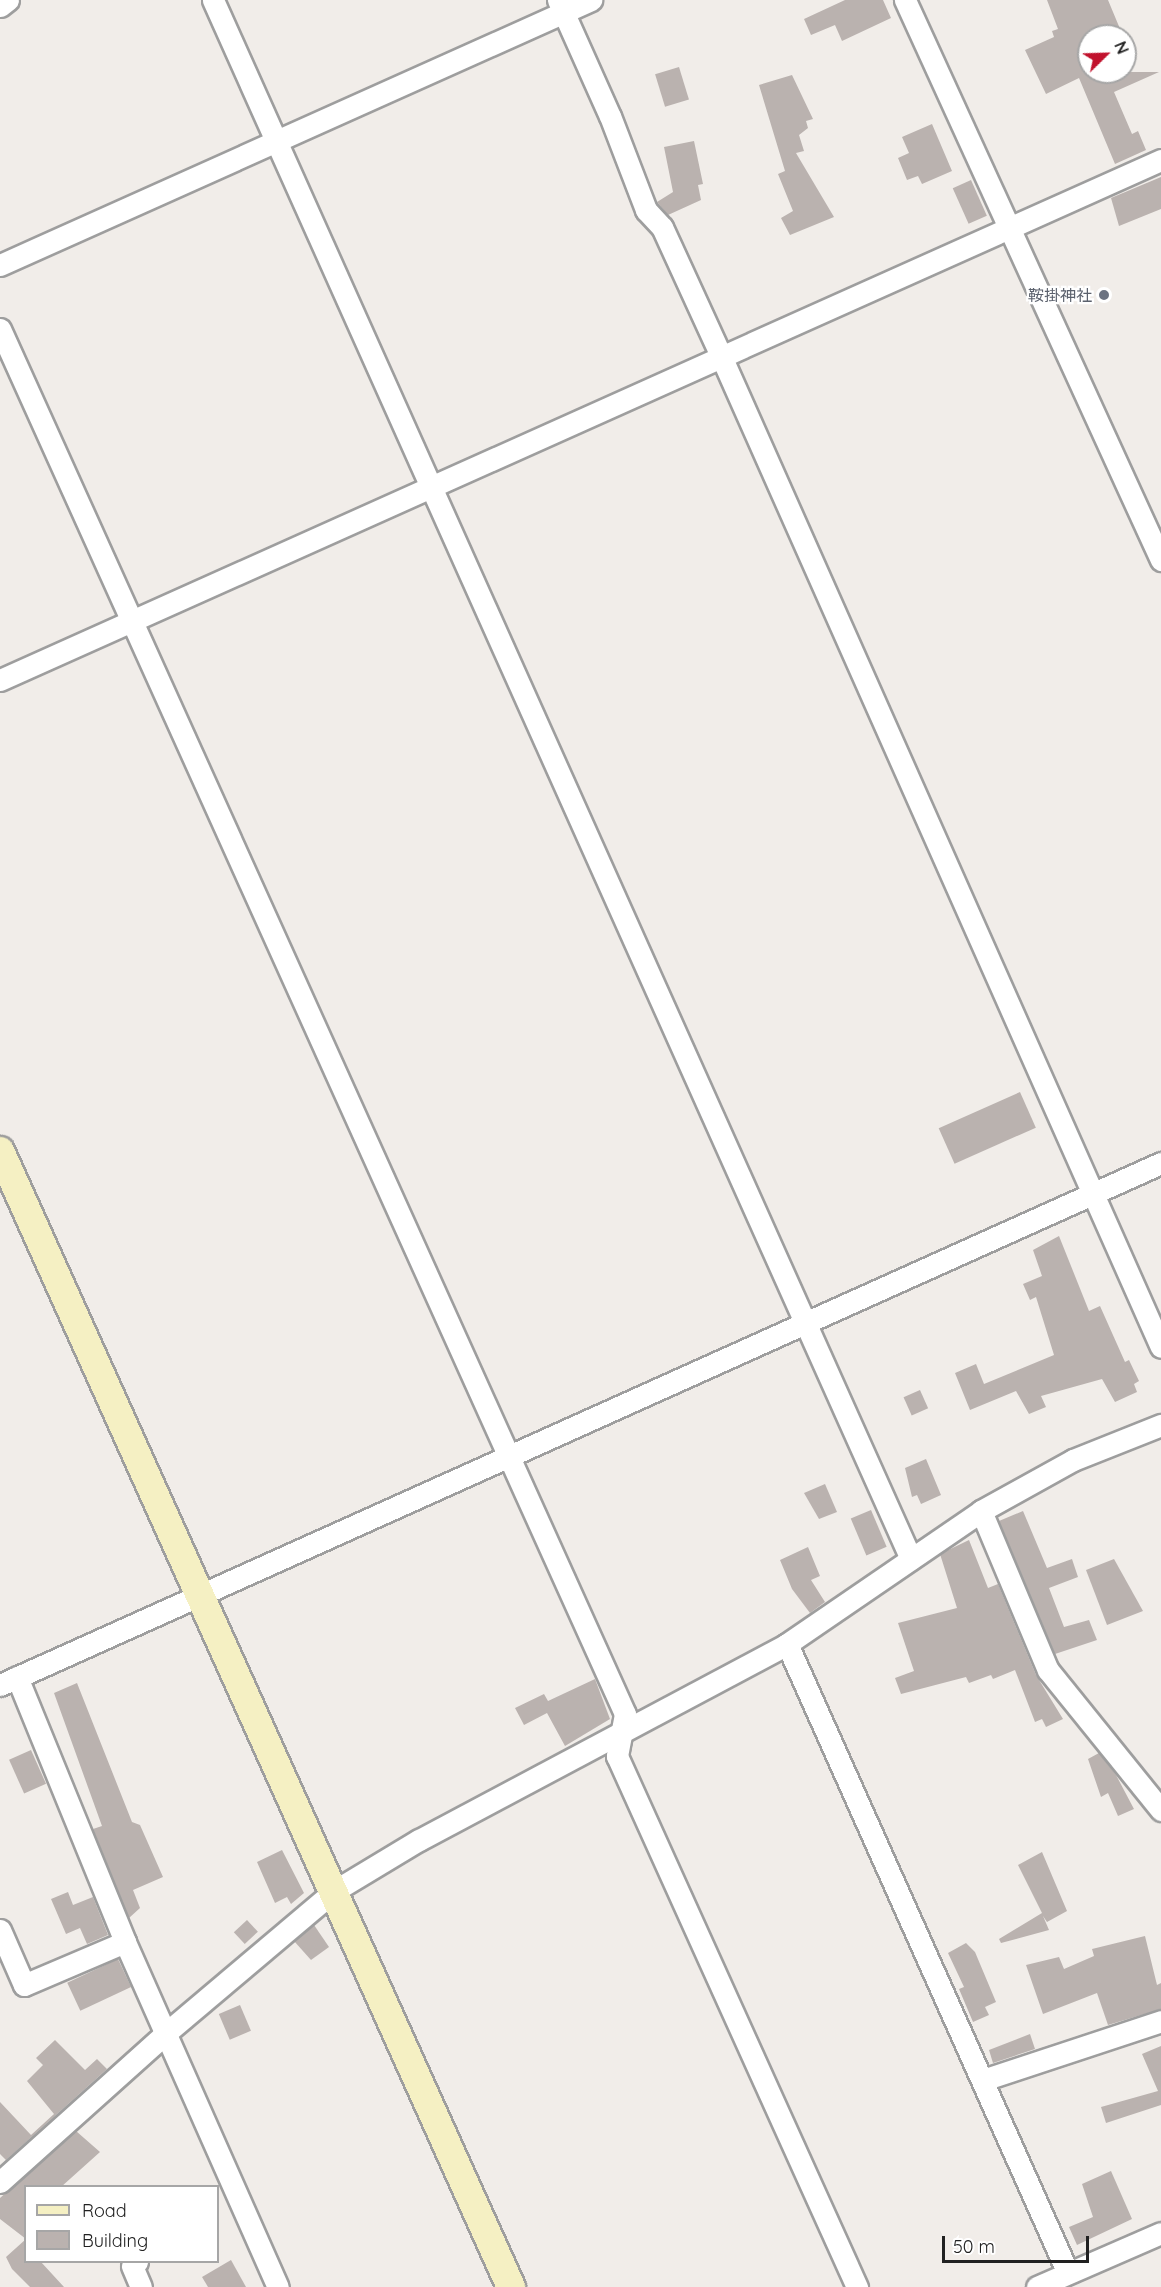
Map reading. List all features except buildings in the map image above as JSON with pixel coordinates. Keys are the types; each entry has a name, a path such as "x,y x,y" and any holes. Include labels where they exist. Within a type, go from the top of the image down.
{"street":[{"path":"0,6 8,0"},
{"path":"213,0 911,1559"},
{"path":"0,265 276,141 560,7 591,0"},
{"path":"905,0 1011,226 1161,560"},
{"path":"560,7 610,116 646,210 662,227 721,356 1095,1193 1161,1347"},
{"path":"0,680 430,485 1161,160"},
{"path":"0,329 625,1714 619,1733 617,1756 857,2287"},
{"path":"0,1151 511,2287"},
{"path":"278,2287 223,2187 166,2032 8,1681 1161,1163"},
{"path":"0,2182 166,2032 334,1891 419,1840 787,1644 981,1511 1073,1460 1161,1425"},
{"path":"981,1511 1048,1670 1161,1810"},
{"path":"787,1644 1068,2273"},
{"path":"0,1930 24,1985 125,1942"},
{"path":"983,2080 1161,2021"},
{"path":"1037,2287 1161,2233"},
{"path":"136,2263 132,2266 141,2287"}],"place":[{"name":"鞍掛神社","path":"1104,295"}]}
